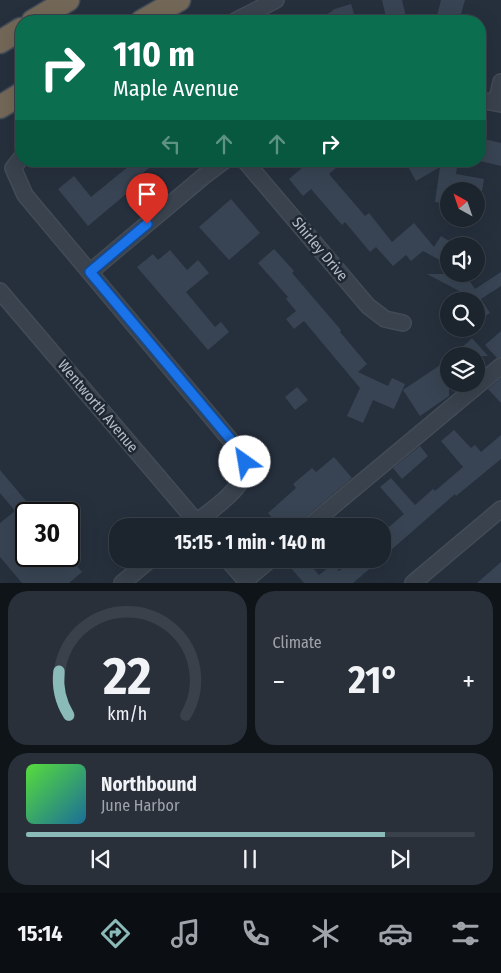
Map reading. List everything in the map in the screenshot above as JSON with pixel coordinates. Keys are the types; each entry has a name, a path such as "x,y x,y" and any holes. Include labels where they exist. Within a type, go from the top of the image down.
{"highway":[{"path":"43,15 68,0"},
{"path":"153,15 179,0"},
{"path":"0,42 15,33"},
{"path":"0,107 15,98"}],"street":[{"path":"247,15 276,0"},
{"path":"498,104 501,82"},
{"name":"Wentworth Avenue","path":"18,167 25,195 242,455 245,470 242,480 204,518"},
{"path":"90,272 216,167"},
{"name":"Shirley Drive","path":"250,167 368,306 385,319 404,323"},
{"name":"Wentworth Avenue","path":"0,291 190,518"},
{"path":"319,518 501,366"},
{"path":"413,583 501,509"},
{"path":"122,583 140,568"},
{"path":"235,568 247,582 262,568"}],"building":[{"path":"382,0 402,0 406,15 386,15"},
{"path":"441,0 465,0 461,15 437,15"},
{"path":"351,4 354,15 325,15 332,10"},
{"path":"486,139 501,143 501,166 486,162"},
{"path":"128,167 150,167 135,180 138,184 88,226 58,189 74,176 91,197"},
{"path":"303,167 337,167 329,174 365,216 369,213 392,242 414,223 434,247 440,238 440,260 423,251 411,261 406,255 393,266 376,247 370,252 345,222 342,225 311,189 303,196 289,179"},
{"path":"408,167 440,167 416,181"},
{"path":"440,167 457,167 456,174 484,179 484,182 440,182 440,203 435,202"},
{"path":"231,199 260,233 229,260 199,227"},
{"path":"274,249 294,271 292,273 341,330 340,332 367,364 358,372 388,386 392,378 405,384 394,409 373,400 363,423 347,416 360,388 304,321 294,329 286,319 296,311 286,299 288,297 258,263"},
{"path":"170,250 187,270 198,260 209,273 186,292 215,327 221,322 229,332 208,350 137,267 153,254 158,260"},
{"path":"501,272 501,286 485,296 485,292 461,292 442,282 470,282 475,289"},
{"path":"427,274 440,274 440,281"},
{"path":"485,305 490,313 485,316"},
{"path":"501,331 501,357 497,358 485,345"},
{"path":"472,338 480,347 462,347"},
{"path":"440,365 440,392 449,392 449,396 420,416 403,390"},
{"path":"501,378 501,403 488,389"},
{"path":"297,387 308,400 295,410 285,397"},
{"path":"454,430 471,448 475,445 481,452 501,435 501,459 456,496 455,494 391,550 391,525 404,514 380,487 391,478 415,505 433,489 435,491 463,467 441,441"},
{"path":"420,446 428,456 402,479 393,468"},
{"path":"334,457 352,478 304,518 272,518 268,513 296,488 293,484 312,468 316,472"},
{"path":"0,470 27,502 15,502 15,511 0,493"},
{"path":"15,511 15,567 78,567 82,572 69,583 22,583 0,557 0,523"},
{"path":"501,562 501,583 477,583"},
{"path":"291,568 313,568 319,575 328,568 336,568 339,571 343,568 370,568 353,583 304,583"}],"route":[{"path":"147,224 90,272 237,447 245,462"}]}
